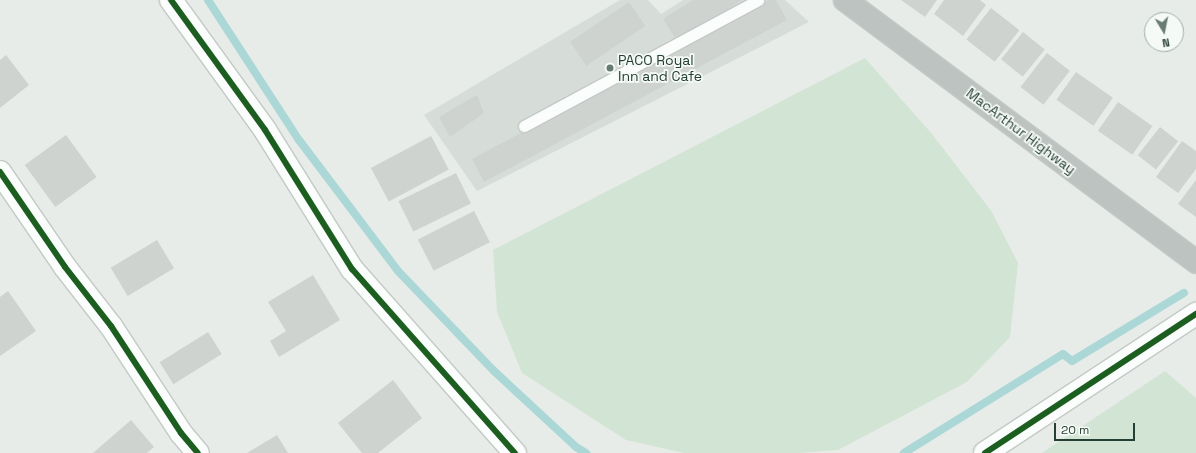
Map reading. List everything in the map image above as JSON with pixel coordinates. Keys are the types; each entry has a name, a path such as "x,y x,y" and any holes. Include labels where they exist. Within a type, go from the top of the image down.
{"highway":[{"name":"MacArthur Highway","path":"845,0 1196,262"}],"street":[{"path":"171,0 265,130 352,269 515,453"},
{"path":"0,172 65,267 111,326 181,433 198,453"},
{"path":"985,453 1196,314"}],"lane":[{"path":"524,126 758,0"}],"shaded area":[{"name":"PACO Royal Inn and Cafe","path":"620,0 648,0 661,14 683,0 785,0 809,22 477,191 424,115"}],"green space":[{"path":"865,58 932,134 992,212 1018,263 1010,337 967,382 838,450 799,453 684,453 626,440 522,373 497,312 493,250"},
{"path":"1165,371 1196,398 1196,453 1042,453"}],"building":[{"path":"693,0 742,0 677,41 663,19"},
{"path":"769,0 776,0 787,20 484,182 472,159"},
{"path":"901,0 937,0 925,17"},
{"path":"944,0 980,0 986,5 963,36 934,14"},
{"path":"629,2 645,26 586,66 570,42"},
{"path":"991,8 1019,30 995,62 966,40"},
{"path":"1023,32 1045,50 1023,77 1001,59"},
{"path":"1047,53 1070,71 1043,105 1021,87"},
{"path":"6,55 29,85 0,108 0,60"},
{"path":"1076,72 1113,98 1093,126 1056,100"},
{"path":"477,95 484,113 450,137 439,117"},
{"path":"1118,102 1152,126 1132,155 1098,131"},
{"path":"1160,127 1178,141 1156,170 1138,155"},
{"path":"66,135 97,177 55,207 25,165"},
{"path":"431,136 449,170 389,201 371,168"},
{"path":"1182,141 1196,151 1196,169 1178,193 1156,177"},
{"path":"456,173 471,204 413,232 398,201"},
{"path":"1196,180 1196,217 1178,204"},
{"path":"474,211 490,242 434,271 418,240"},
{"path":"157,240 174,268 128,296 111,268"},
{"path":"313,275 340,320 279,357 270,341 286,331 268,302"},
{"path":"8,291 36,331 0,356 0,297"},
{"path":"208,332 222,354 173,384 160,362"},
{"path":"393,380 422,418 378,453 362,453 338,423"},
{"path":"131,420 154,447 147,453 93,453"},
{"path":"277,435 288,453 247,453"}],"waterway":[{"path":"208,0 299,140 398,271 494,371 576,447 586,453"},
{"path":"904,453 1063,354 1072,361 1184,293"}],"cycle path":[{"path":"171,0 265,130 352,269 515,453"},
{"path":"0,172 65,267 111,326 181,433 198,453"},
{"path":"985,453 1196,314"}],"place":[{"name":"PACO Royal Inn and Cafe","path":"610,68"}]}
